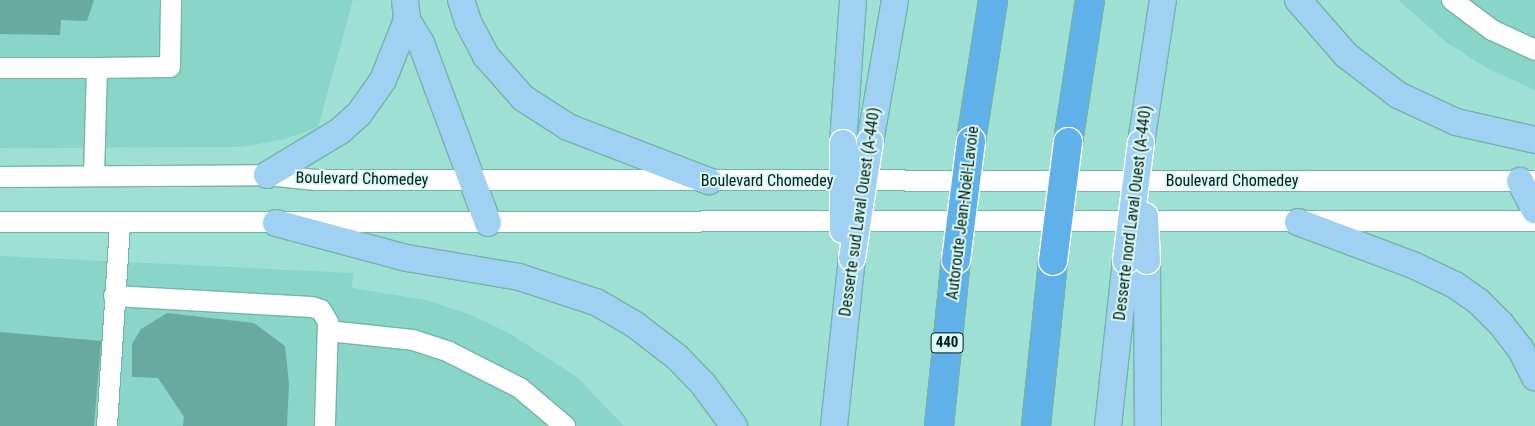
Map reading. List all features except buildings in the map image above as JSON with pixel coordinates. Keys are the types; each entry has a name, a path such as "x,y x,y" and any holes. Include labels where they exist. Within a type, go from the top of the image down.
{"highway":[{"name":"Autoroute Jean-Noël-Lavoie","path":"939,426 956,260 971,141 993,0"},
{"path":"1036,426 1053,261 1068,142 1090,0"}],"main road":[{"path":"461,0 468,22 486,56 523,98 568,127 709,181"},
{"path":"848,258 843,143 853,0"},
{"name":"Desserte sud Laval Ouest (A-440)","path":"834,426 848,258 895,0"},
{"name":"Desserte nord Laval Ouest (A-440)","path":"1108,426 1136,261 1141,143 1163,0"},
{"path":"1298,0 1346,55 1398,95 1456,122 1535,140"},
{"path":"267,175 340,131 360,114 383,80 406,10"},
{"path":"406,10 421,43 470,180 488,223"},
{"path":"1528,181 1535,210"},
{"path":"1298,222 1413,265 1455,285 1479,302 1501,324 1520,348 1535,378"},
{"path":"276,223 407,258 518,277 596,302 634,324 677,357 703,384 734,426"},
{"path":"1136,261 1148,426"}],"street":[{"path":"0,68 170,67 171,0"},
{"path":"1452,0 1492,30 1535,50"},
{"path":"94,176 97,68"},
{"name":"Boulevard Chomedey","path":"0,177 267,175 316,180 1528,181"},
{"path":"0,222 1535,221"},
{"path":"107,426 120,222"},
{"path":"114,296 312,307 326,316 328,331 325,426"},
{"path":"328,331 413,340 449,352 520,388 566,426"}],"shaded area":[{"path":"0,0 353,0 318,127 286,139 242,147 0,148"},
{"path":"1398,0 1535,0 1535,90 1485,67 1446,42"},
{"path":"0,256 353,273 352,288 426,300 471,315 509,333 577,377 624,426 0,426"}]}
